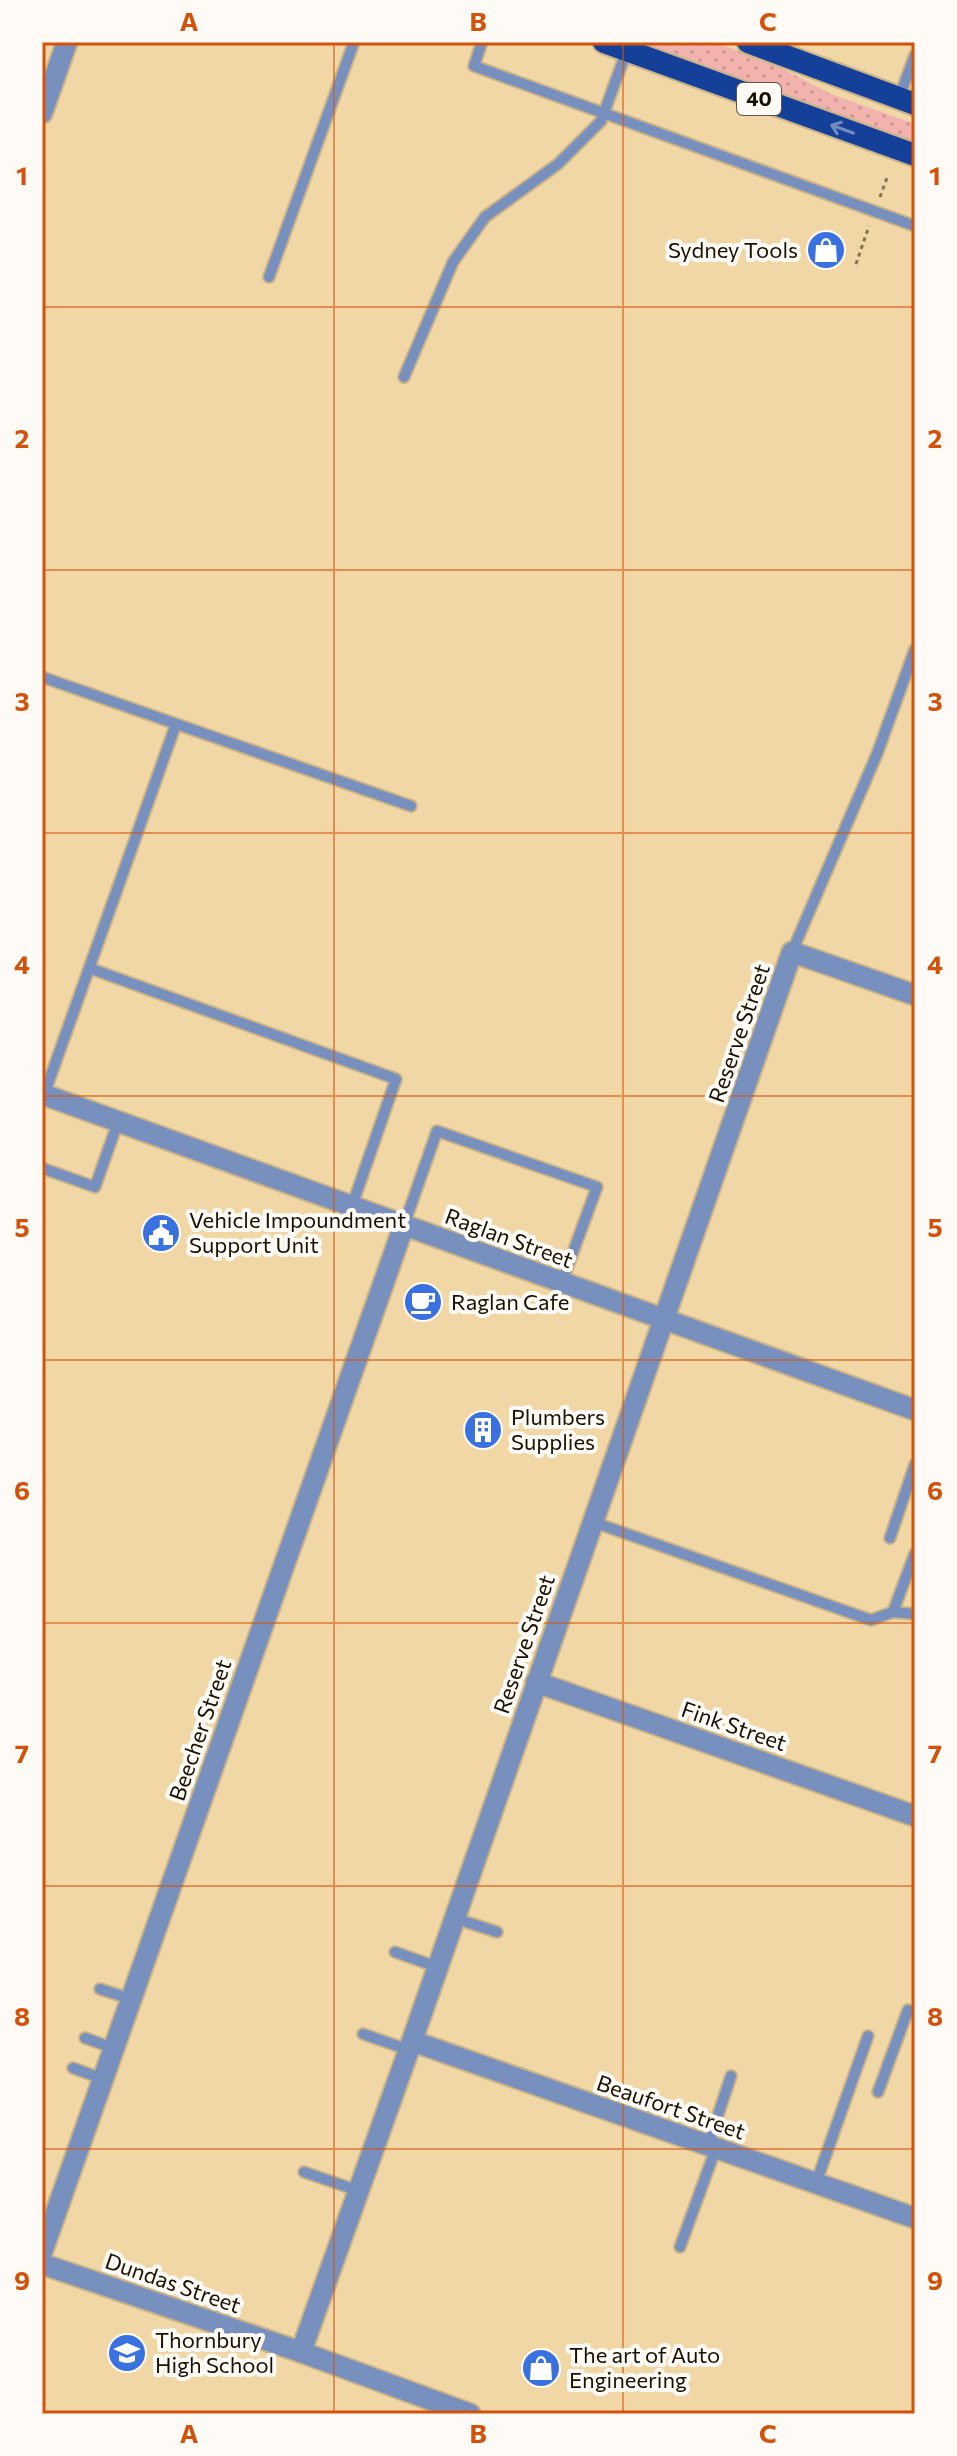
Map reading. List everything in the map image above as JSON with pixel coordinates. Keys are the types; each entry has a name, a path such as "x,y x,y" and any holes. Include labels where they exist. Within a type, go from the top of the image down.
{"highway":[{"name":"40","path":"604,42 915,155"},
{"name":"40","path":"748,42 911,102"}],"street":[{"path":"42,113 65,43"},
{"path":"792,952 915,995"},
{"name":"Reserve Street","path":"301,2352 792,952"},
{"name":"Raglan Street","path":"45,1098 915,1410"},
{"name":"Beecher Street","path":"42,2252 404,1225"},
{"name":"Fink Street","path":"536,1682 915,1816"},
{"name":"Beaufort Street","path":"410,2045 915,2218"},
{"name":"Dundas Street","path":"42,2264 301,2352 470,2414"}],"lane":[{"path":"269,277 354,42"},
{"path":"482,42 474,66 915,226"},
{"path":"404,377 453,262 485,217 558,164 601,121 627,50"},
{"path":"911,102 915,55"},
{"path":"792,952 877,754 915,649"},
{"path":"42,677 411,806"},
{"path":"45,1098 176,724"},
{"path":"89,968 396,1079 352,1206"},
{"path":"42,1168 95,1187 118,1122"},
{"path":"404,1225 437,1131 597,1187 562,1282"},
{"path":"890,1538 915,1464"},
{"path":"593,1522 871,1620 893,1612 915,1614"},
{"path":"893,1612 915,1553"},
{"path":"454,1918 497,1932"},
{"path":"395,1952 437,1967"},
{"path":"100,1989 131,1999"},
{"path":"878,2092 908,2010 915,2012"},
{"path":"363,2034 410,2045"},
{"path":"816,2183 868,2036"},
{"path":"85,2038 113,2048"},
{"path":"73,2068 103,2079"},
{"path":"680,2247 731,2076"},
{"path":"304,2172 359,2191"}],"shaded area":[{"path":"642,42 714,42 773,64 831,94 915,124 915,145"}],"place":[{"name":"Sydney Tools","path":"826,250"},
{"name":"Vehicle Impoundment Support Unit","path":"161,1233"},
{"name":"Raglan Cafe","path":"423,1302"},
{"name":"Plumbers Supplies","path":"483,1430"},
{"name":"Thornbury High School","path":"127,2353"},
{"name":"The art of Auto Engineering","path":"541,2368"}]}
